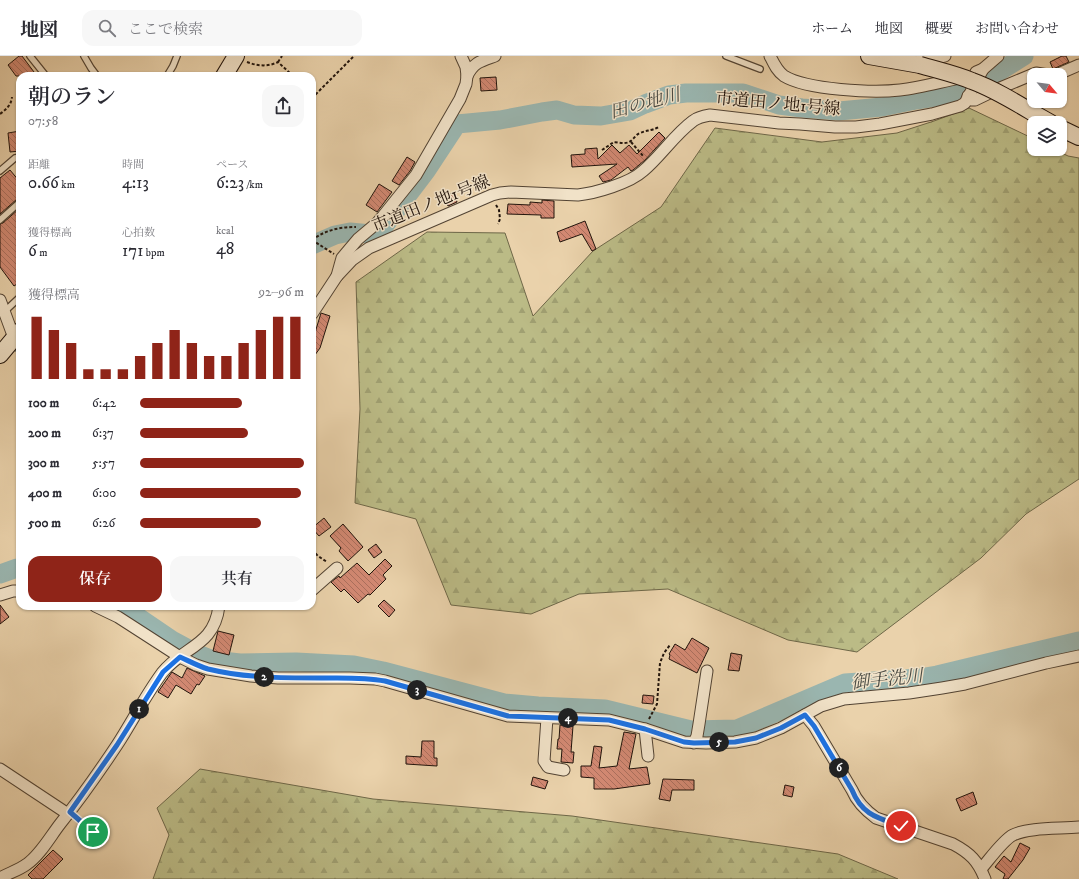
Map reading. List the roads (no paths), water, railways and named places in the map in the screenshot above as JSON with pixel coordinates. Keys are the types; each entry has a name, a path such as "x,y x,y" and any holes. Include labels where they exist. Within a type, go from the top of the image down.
{"main road":[{"path":"226,72 236,56"},
{"path":"869,56 915,64 955,75 1003,95 1038,116"},
{"path":"1067,131 1079,137"},
{"path":"0,355 16,338"}],"street":[{"path":"316,308 337,276 342,258 358,239 383,216 420,169 460,99 466,84 466,67 461,56"},
{"path":"467,76 475,65 495,56"},
{"path":"770,56 780,72 790,79 806,84 854,90 881,91 920,87 968,76 983,69 998,56"},
{"path":"915,64 945,56"},
{"path":"1067,70 1079,65"},
{"name":"市道田ノ地1号線","path":"337,276 352,260 369,248 492,195 511,192 578,195 587,194 627,181 642,172 682,131 701,116 710,115 779,123 835,127 856,127 887,123 932,114 960,106 965,103 983,69"},
{"path":"969,95 971,100 975,100 1027,77"},
{"path":"0,300 4,312 16,335"},
{"path":"316,586 337,568"},
{"path":"0,594 16,591"},
{"path":"104,610 182,655 196,665 208,669 251,676 278,678 375,679 508,716 609,720 646,727 684,742 695,740 735,742 756,738 781,728 821,706 844,699 909,693 950,687 1079,656"},
{"path":"0,878 28,864 35,857 69,813 117,745 163,672 206,637 212,629 218,610"},
{"path":"695,740 707,671"},
{"path":"805,715 814,726 856,798 866,811 876,818 953,844 963,849 975,860 983,874 1005,842 1013,835 1035,830 1079,827"},
{"path":"547,718 544,761 548,767 564,770"},
{"path":"646,727 648,756"},
{"path":"0,769 69,813"}],"lane":[{"path":"30,56 43,72"},
{"path":"84,56 94,72"},
{"path":"169,72 176,56"},
{"path":"726,56 760,69"},
{"path":"0,171 16,158"},
{"path":"0,220 16,206"},
{"path":"4,312 16,301"}],"waterway":[{"name":"田の地川","path":"316,243 335,235 350,232 371,234 385,225 426,171 457,124 500,120 557,110 574,115 601,116 630,111 669,95 686,93 743,93 779,105 839,111 882,107 954,94 992,76 1024,56"},
{"name":"御手洗川","path":"0,574 16,568"},
{"name":"御手洗川","path":"128,610 172,640 213,660 240,663 296,662 354,665 383,671 504,703 605,709 691,730 737,729 845,683 919,678 937,675 1079,641"}]}
